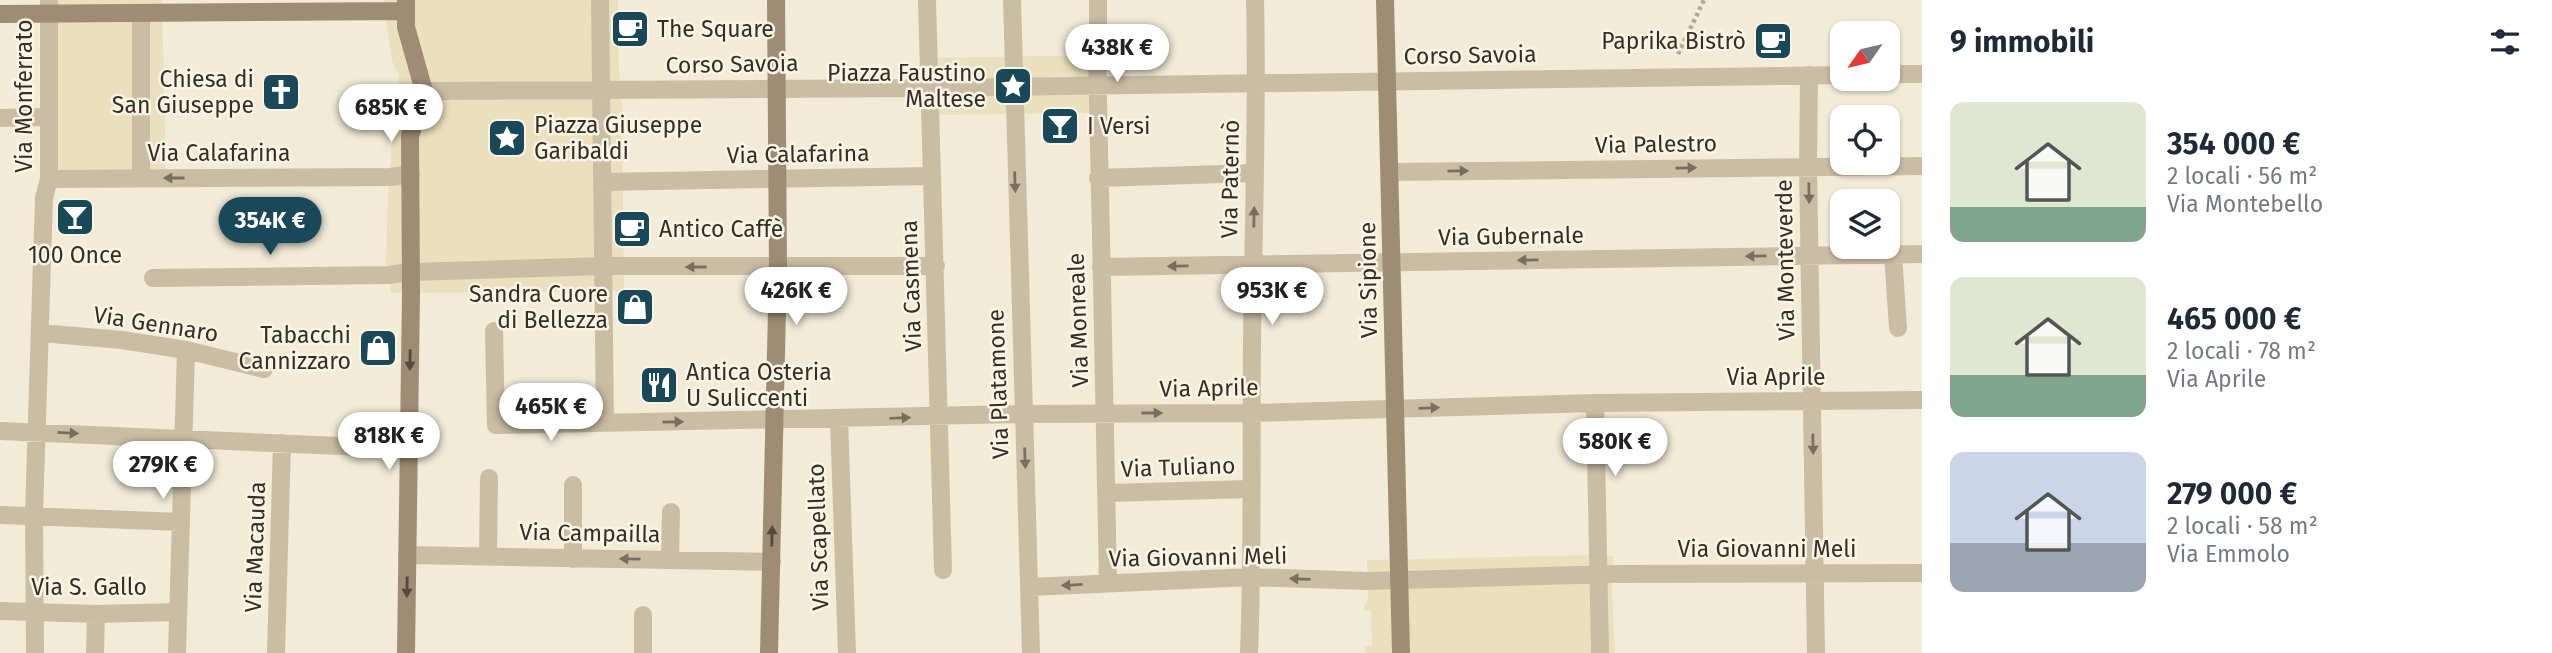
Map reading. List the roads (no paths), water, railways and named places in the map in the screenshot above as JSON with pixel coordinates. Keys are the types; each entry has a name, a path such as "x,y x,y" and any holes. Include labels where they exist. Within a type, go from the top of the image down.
{"street":[{"path":"600,0 605,423"},
{"path":"769,653 778,267 776,0"},
{"name":"Via Casmena","path":"927,0 943,570"},
{"name":"Via Platamone","path":"1012,0 1013,114 1031,653"},
{"path":"1098,0 1098,36"},
{"name":"Via Paternò","path":"1249,653 1257,82 1255,0"},
{"name":"Via Sipione","path":"1385,0 1401,653"},
{"path":"0,14 49,7 163,13 235,6 385,12 406,5 406,26 424,91 410,135 411,292 406,653"},
{"name":"Via Monferrato","path":"35,653 34,514 44,198 49,179 49,7"},
{"path":"141,13 141,178"},
{"name":"Via Monreale","path":"1097,55 1108,583"},
{"path":"1900,74 1922,74"},
{"name":"Via Monteverde","path":"1809,75 1808,166 1816,653"},
{"name":"Corso Savoia","path":"424,91 928,88 1830,75"},
{"path":"0,118 48,117"},
{"name":"Via Palestro","path":"1390,172 1922,166"},
{"path":"1098,178 1254,173"},
{"name":"Via Calafarina","path":"49,179 390,177 411,174"},
{"name":"Via Calafarina","path":"603,182 932,176"},
{"name":"Via Gubernale","path":"1900,254 1922,254"},
{"name":"Via Gubernale","path":"1101,267 1830,255"},
{"path":"1893,259 1898,328"},
{"path":"153,278 388,275 604,266 936,266"},
{"name":"Via Aprile","path":"494,331 496,425 1023,414 1251,413 1595,403 1922,400"},
{"name":"Via Gennaro","path":"40,332 186,350 264,369"},
{"path":"177,653 186,350"},
{"path":"1595,403 1597,555 1605,574 1600,653"},
{"name":"Via Scapellato","path":"839,419 847,653"},
{"path":"0,431 409,449"},
{"name":"Via Macauda","path":"276,653 282,443"},
{"path":"488,555 489,478"},
{"path":"573,485 573,559"},
{"name":"Via Tuliano","path":"1107,493 1251,489"},
{"path":"670,560 671,512"},
{"path":"0,515 34,514 181,522"},
{"name":"Via Campailla","path":"407,555 772,562"},
{"name":"Via Giovanni Meli","path":"1030,587 1252,577 1368,581 1605,574 1922,573"},
{"name":"Via S. Gallo","path":"0,611 96,614 178,612"},
{"path":"94,653 96,614"},
{"path":"643,615 643,653"}],"place":[{"name":"The Square","path":"630,29"},
{"name":"Paprika Bistrò","path":"1773,41"},
{"name":"Piazza Faustino Maltese","path":"1013,86"},
{"name":"Chiesa di San Giuseppe","path":"281,92"},
{"name":"I Versi","path":"1060,126"},
{"name":"Piazza Giuseppe Garibaldi","path":"507,138"},
{"name":"100 Once","path":"75,217"},
{"name":"Antico Caffè","path":"632,229"},
{"name":"Sandra Cuore di Bellezza","path":"635,307"},
{"name":"Tabacchi Cannizzaro","path":"378,348"},
{"name":"Antica Osteria U Suliccenti","path":"659,385"}]}
